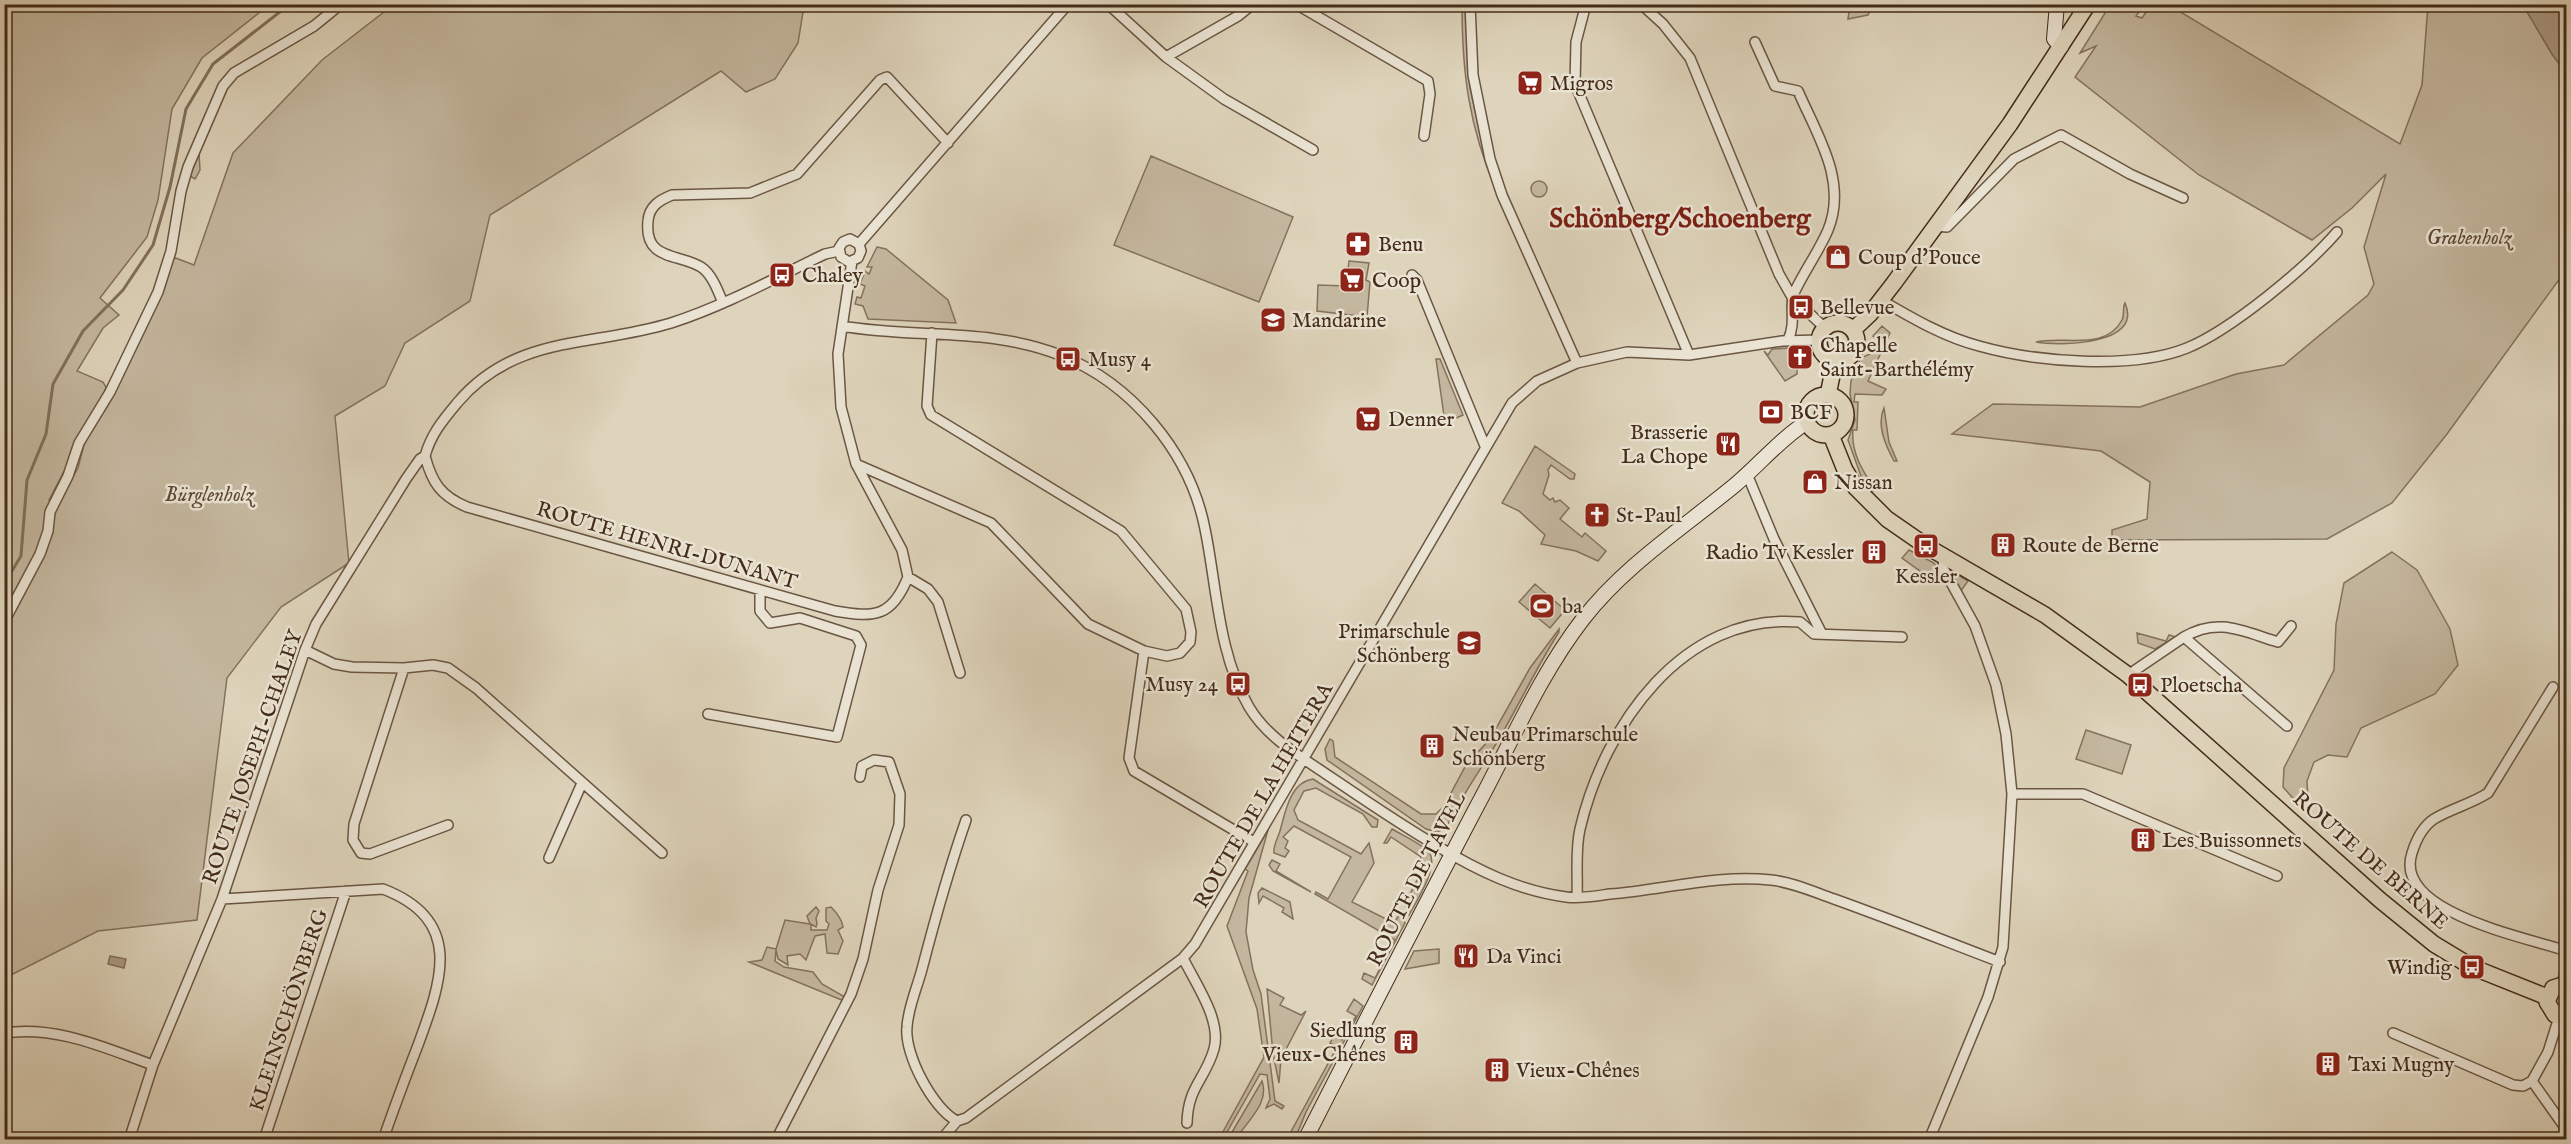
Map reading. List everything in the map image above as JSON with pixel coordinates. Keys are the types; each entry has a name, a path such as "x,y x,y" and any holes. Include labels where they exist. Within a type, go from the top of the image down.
{"main road":[{"path":"2057,4 2054,39 2061,46"},
{"path":"1853,330 1881,300 2010,124 2088,4"},
{"path":"1840,324 1853,330 1857,342 1853,354 1842,361 1836,361 1823,354 1822,334 1840,324"},
{"path":"1828,395 1836,361"},
{"path":"1828,395 1844,405 1846,417 1841,428 1831,435 1817,433 1807,422 1806,411 1812,400 1828,395"},
{"name":"ROUTE DE TAVEL","path":"1305,1140 1550,667 1583,619 1613,586 1653,549 1747,474 1793,431 1807,422"},
{"name":"ROUTE DE BERNE","path":"1831,435 1845,470 1871,505 1887,519 1944,556 2045,615 2128,675 2409,925 2465,963 2499,980 2547,997"},
{"path":"2563,1017 2551,1011 2547,997 2553,988 2564,984"}],"street":[{"path":"4,622 40,554 48,531 50,512 68,476 79,443 110,392 158,292 171,251 181,191 219,93 234,73 314,26 341,4"},
{"name":"ROUTE JOSEPH-CHALEY","path":"859,244 1068,4"},
{"path":"1108,4 1166,57 1224,99 1313,150"},
{"path":"1166,57 1253,4"},
{"path":"1296,4 1428,81 1430,94 1424,136"},
{"path":"1470,4 1473,75 1490,159 1502,195 1577,363"},
{"path":"1586,4 1576,42 1575,84 1593,133 1689,355"},
{"path":"1641,4 1655,9 1690,58 1779,274 1792,297 1822,334"},
{"path":"1755,42 1775,86 1798,91 1831,166 1835,184 1836,204 1832,220 1792,297 1794,323 1788,340"},
{"path":"723,303 714,283 702,267 658,251 649,241 648,216 654,206 663,199 672,195 750,193 797,174 880,80 887,77 948,143"},
{"path":"1934,226 1947,227 2014,159 2039,148 2054,136 2061,135 2130,174 2183,198"},
{"path":"1881,300 1945,334 1980,346 2072,360 2112,360 2156,356 2186,348 2226,327 2285,281 2337,232"},
{"name":"ROUTE JOSEPH-CHALEY","path":"222,899 305,650 316,624 363,545 420,459 425,456 430,438 472,385 510,360 541,348 668,324 723,303 825,254 839,251 841,244 846,240 854,240 859,244 860,255 852,261"},
{"path":"839,251 843,260 852,261 838,354 839,393 856,464 902,550 908,576 928,589 938,602 960,673"},
{"path":"1412,275 1485,446"},
{"path":"842,326 982,336 1022,343 1063,356 1110,383 1155,426 1189,479 1201,510 1222,626 1238,684 1260,723 1304,760 1391,818 1452,855 1514,885 1577,897 1715,880 1776,880 1866,910 2000,962"},
{"path":"856,464 991,523 1088,624 1144,651 1167,656 1180,653 1187,648 1191,632 1186,609 1121,531 932,415 927,406 932,333"},
{"name":"ROUTE DE LA HEITERA","path":"941,1140 957,1121 966,1118 1026,1075 1183,958 1217,910 1254,842 1512,403 1537,381 1577,363 1627,352 1689,355 1822,334"},
{"name":"ROUTE HENRI-DUNANT","path":"425,456 428,469 439,491 467,507 835,611 861,615 874,614 894,603 908,576"},
{"path":"1747,474 1774,539 1822,634"},
{"path":"1930,1135 1988,997 2000,962 2007,920 2012,794 2005,725 1996,685 1976,626 1943,568 1944,556"},
{"path":"708,714 811,734 837,736 861,645 856,636 800,618 770,623 760,611 760,590"},
{"path":"1577,897 1579,831 1596,778 1625,725 1669,668 1708,639 1756,624 1800,622 1814,634 1902,637"},
{"path":"2128,675 2184,637 2207,626 2218,625 2278,642 2291,626"},
{"path":"2184,637 2287,726"},
{"path":"305,650 334,664 352,667 404,668 434,665 448,668 476,688 662,853"},
{"path":"1144,651 1129,758 1134,771 1254,842"},
{"path":"404,668 354,824 353,840 361,853 370,854 448,825"},
{"path":"2553,687 2488,793 2473,803 2434,819 2417,837 2411,858 2414,879 2431,900 2458,916 2495,931 2566,950 2564,984"},
{"path":"776,1140 851,994 873,921 878,890 899,825 900,794 889,762 874,760 862,766 860,777"},
{"path":"549,858 582,783"},
{"path":"2012,794 2083,794 2277,876"},
{"path":"957,1121 942,1109 920,1076 912,1058 906,1028 945,879 966,820"},
{"name":"KLEINSCHÖNBERG","path":"222,899 383,889 405,897 423,912 435,932 441,949 442,969 433,1005 383,1140"},
{"name":"KLEINSCHÖNBERG","path":"264,1140 346,891"},
{"path":"129,1140 153,1065 222,899"},
{"path":"1183,958 1209,1011 1215,1047 1191,1092 1187,1123"},
{"path":"2393,1033 2513,1085 2523,1086 2532,1081 2548,1053 2563,1017"},
{"path":"4,1033 19,1031 71,1036 153,1065"},
{"path":"2532,1081 2566,1129"}],"green space":[{"name":"Bürglenholz","path":"5,5 269,5 202,58 172,109 158,200 147,237 100,298 119,315 103,328 77,371 103,382 106,387 103,397 49,500 57,505 78,468 86,437 107,407 147,326 173,257 194,265 233,153 322,60 393,5 819,5 803,12 798,43 775,79 746,92 721,71 490,215 470,301 405,343 385,386 335,416 349,563 281,607 227,678 197,920 98,931 5,978"},
{"path":"1462,5 1465,5 1470,88 1485,156 1496,190 1473,122 1466,77"},
{"path":"1850,5 1868,5 1870,11 1868,15 1848,19"},
{"name":"Grabenholz","path":"2110,5 2144,5 2136,16 2142,18 2151,5 2169,5 2400,144 2422,85 2428,5 2523,5 2566,73 2566,270 2447,434 2392,503 2327,539 2112,540 2112,530 2147,519 2150,482 2101,451 1952,434 1993,404 2140,407 2236,374 2284,365 2368,295 2374,284 2364,247 2386,174 2352,208 2312,240 2199,175 2075,77 2096,46 2080,53"},
{"path":"199,153 200,170 195,179 190,176"},
{"path":"1151,156 1293,217 1259,302 1114,245"},
{"path":"1536,181 1542,181 1547,189 1545,195 1536,197 1531,192 1531,186"},
{"path":"877,247 886,249 948,300 956,323 868,319 863,306 855,304 857,297 861,298 865,286 860,284 865,271 869,274 872,267 867,267"},
{"path":"1349,261 1369,263 1366,280 1370,282 1367,317 1317,311 1318,285 1346,286"},
{"path":"2125,303 2128,317 2122,328 2111,335 2079,343 2036,342 2083,340 2105,336 2115,330 2122,320"},
{"path":"1882,326 1890,333 1868,381 1886,389 1882,395 1855,394 1854,402 1858,402 1857,430 1853,430 1854,446 1862,469 1876,489 1872,492 1861,476 1848,440 1855,420 1850,394 1851,381 1861,358 1870,354 1879,340 1873,336"},
{"path":"1804,347 1814,354 1797,367 1797,374 1785,381 1764,351 1768,355 1772,349"},
{"path":"1436,359 1440,359 1463,415 1445,423"},
{"path":"1884,408 1889,442 1897,461 1894,461 1883,435 1881,421"},
{"path":"1535,446 1575,474 1574,479 1570,479 1551,465 1543,494 1550,500 1553,498 1555,502 1560,500 1569,508 1560,519 1582,537 1585,533 1606,551 1598,561 1576,551 1541,544 1545,535 1519,511 1502,503"},
{"path":"1909,550 1934,563 1943,580 1934,581 1902,558"},
{"path":"2392,552 2417,570 2450,629 2458,665 2435,694 2361,728 2347,757 2328,755 2314,762 2307,781 2308,799 2298,804 2283,787 2284,768 2334,670 2336,624 2344,583"},
{"path":"1948,569 1968,581 1960,592"},
{"name":"ba","path":"1535,584 1565,610 1550,628 1519,602"},
{"path":"1559,629 1504,730 1446,828 1437,832 1426,829 1327,760 1325,749 1330,739 1333,741 1335,757 1421,814 1436,814 1444,806 1466,765 1490,739 1530,668"},
{"path":"2137,633 2166,641 2169,635 2176,637 2155,649 2138,643"},
{"path":"2086,730 2131,745 2122,774 2076,759"},
{"path":"1313,779 1378,820 1377,827 1372,827 1363,814 1316,788 1304,791 1294,810 1298,820 1361,854 1369,843 1374,863 1352,902 1394,923 1399,915 1403,916 1405,923 1372,985 1362,979 1364,973 1375,978 1395,940 1315,894 1316,892 1328,899 1351,857 1294,826 1283,837 1288,841 1285,848 1289,851 1285,857 1274,853 1290,799 1299,786"},
{"path":"1392,829 1424,848 1431,857 1430,874 1409,915 1405,904 1420,874 1417,864 1421,857 1391,837 1387,843 1384,843"},
{"path":"1268,830 1249,898 1246,932 1253,970 1261,994 1275,1101 1284,1106 1282,1109 1274,1104 1266,1108 1270,1099 1267,1075 1260,1074 1223,1139 1219,1139 1264,1057 1257,1009 1227,926 1248,871 1245,869"},
{"path":"1272,860 1280,864 1276,871 1311,892 1273,871 1269,865"},
{"path":"1262,888 1290,902 1293,919 1282,912 1284,908 1263,896 1259,903 1258,893"},
{"path":"816,907 819,911 816,918 817,924 816,927 811,924 811,930 827,930 829,924 826,921 826,908 831,907 841,922 843,927 838,930 843,941 838,954 827,953 825,934 815,936 806,960 800,954 787,956 788,965 778,959 776,950 775,961 784,967 813,972 822,984 845,997 844,1001 749,962 762,960 767,947 776,949 785,920 810,924 807,916"},
{"path":"1439,949 1439,963 1405,969 1414,951"},
{"path":"1267,989 1284,998 1280,1005 1301,1015 1306,1011 1281,1059 1279,1083 1273,1054"},
{"path":"1354,999 1363,1006 1306,1112 1295,1139 1287,1139 1337,1047 1330,1043 1334,1036 1342,1040 1356,1016 1347,1011"},
{"path":"1262,1081 1263,1097 1256,1111 1236,1139 1228,1139"}],"shaded area":[{"path":"2523,5 2566,5 2566,73 2552,54"},
{"path":"110,956 126,959 124,968 108,964"}],"waterway":[{"path":"4,584 21,556 27,480 46,434 53,384 83,331 123,290 153,245 170,187 186,109 213,64 290,4"}],"place":[{"name":"Migros","path":"1530,83"},
{"name":"Benu","path":"1358,244"},
{"name":"Coup d'Pouce","path":"1838,257"},
{"name":"Chaley","path":"782,275"},
{"name":"Coop","path":"1352,280"},
{"name":"Bellevue","path":"1801,307"},
{"name":"Mandarine","path":"1273,320"},
{"name":"Chapelle Saint-Barthélémy","path":"1800,357"},
{"name":"Musy 4","path":"1068,359"},
{"name":"BCF","path":"1771,412"},
{"name":"Denner","path":"1368,419"},
{"name":"Brasserie La Chope","path":"1728,444"},
{"name":"Nissan","path":"1815,482"},
{"name":"St-Paul","path":"1597,515"},
{"name":"Route de Berne","path":"2003,545"},
{"name":"Kessler","path":"1926,546"},
{"name":"Radio Tv Kessler","path":"1874,552"},
{"name":"ba","path":"1542,606"},
{"name":"Primarschule Schönberg","path":"1469,643"},
{"name":"Musy 24","path":"1238,684"},
{"name":"Ploetscha","path":"2140,685"},
{"name":"Neubau Primarschule Schönberg","path":"1432,746"},
{"name":"Les Buissonnets","path":"2143,840"},
{"name":"Da Vinci","path":"1466,956"},
{"name":"Windig","path":"2472,967"},
{"name":"Siedlung Vieux-Chênes","path":"1406,1042"},
{"name":"Taxi Mugny","path":"2328,1064"},
{"name":"Vieux-Chênes","path":"1497,1070"}],"district":[{"name":"Schönberg/Schoenberg","path":"1680,218"}]}
